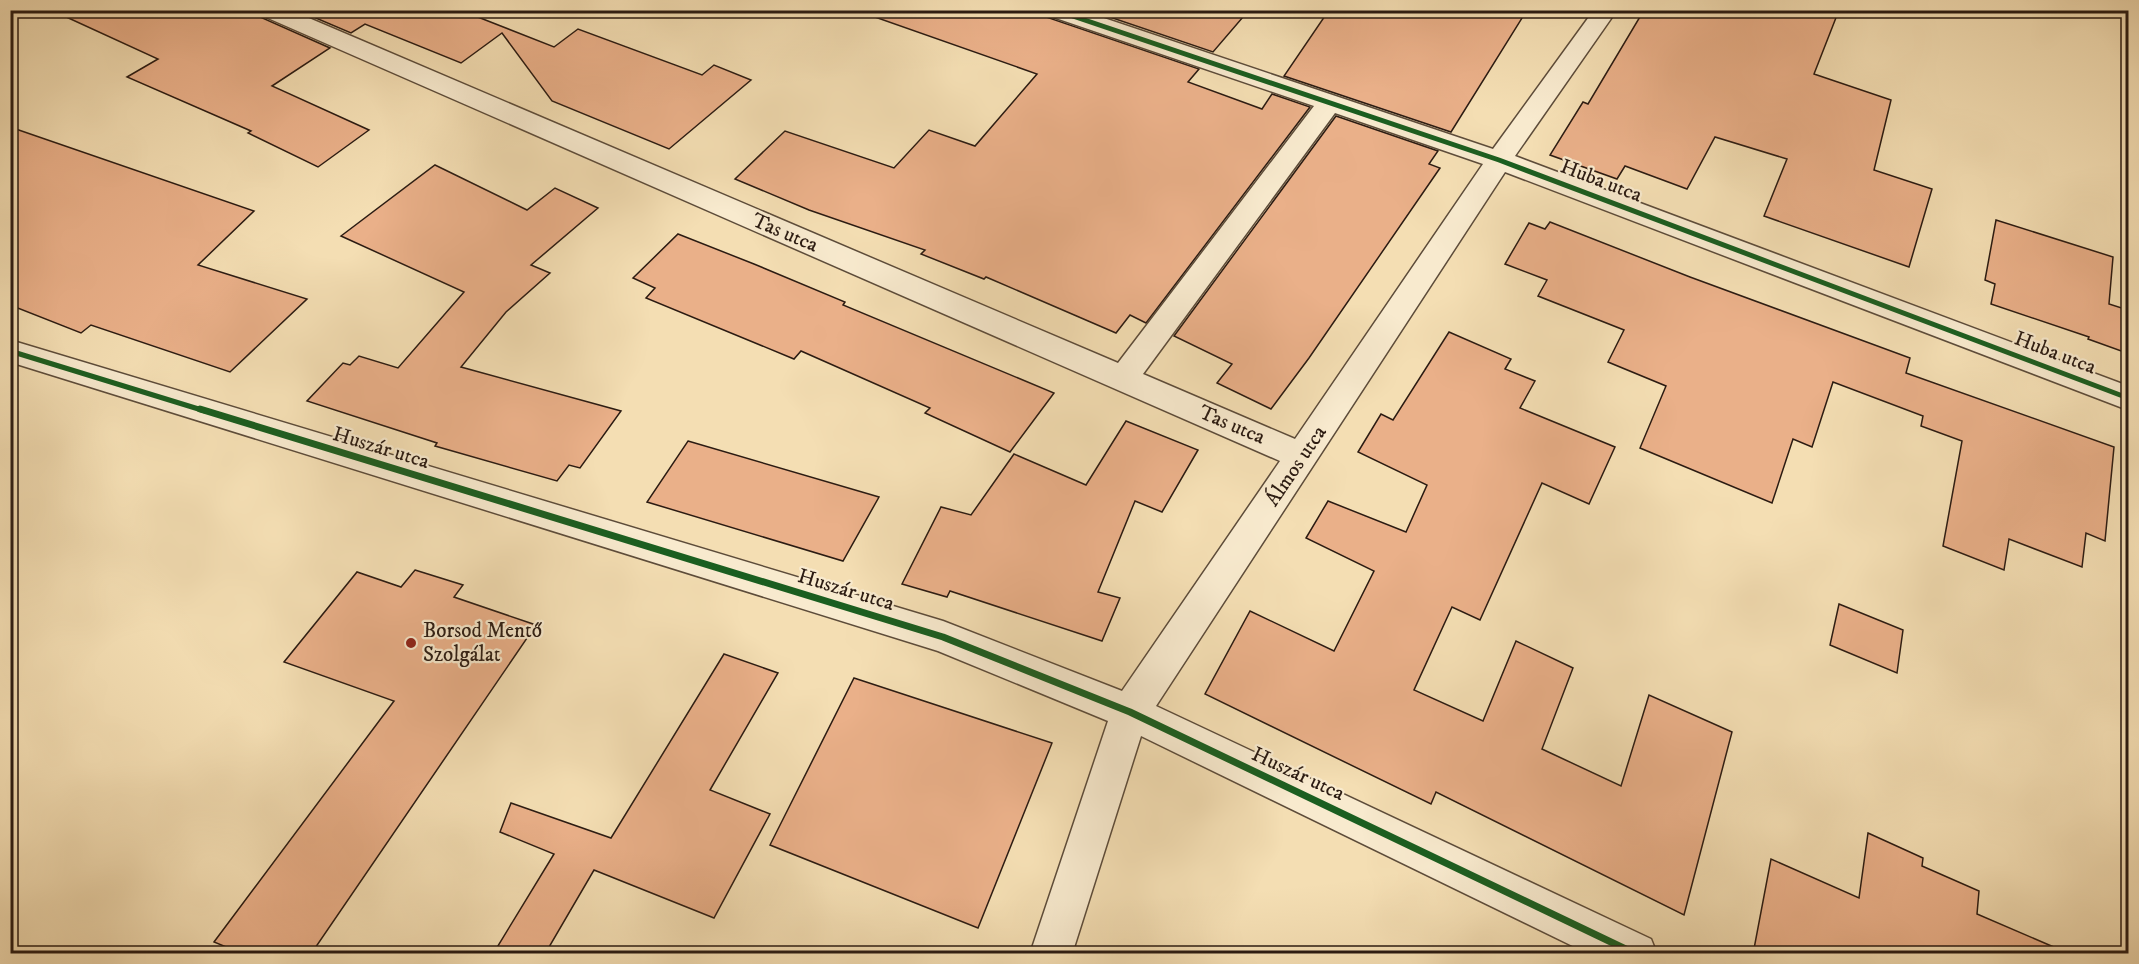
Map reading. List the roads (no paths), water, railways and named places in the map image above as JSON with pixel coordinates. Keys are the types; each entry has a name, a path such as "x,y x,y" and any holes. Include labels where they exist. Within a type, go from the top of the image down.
{"street":[{"name":"Tas utca","path":"269,10 1302,456"},
{"name":"Álmos utca","path":"1051,954 1130,712 1499,160 1606,10"},
{"name":"Huba utca","path":"1068,12 1499,160 2128,398"},
{"path":"1123,379 1330,103"},
{"name":"Huszár utca","path":"10,351 943,637 1130,712 1636,954"}],"place":[{"name":"Borsod Mentő Szolgálat","path":"411,643"}]}
